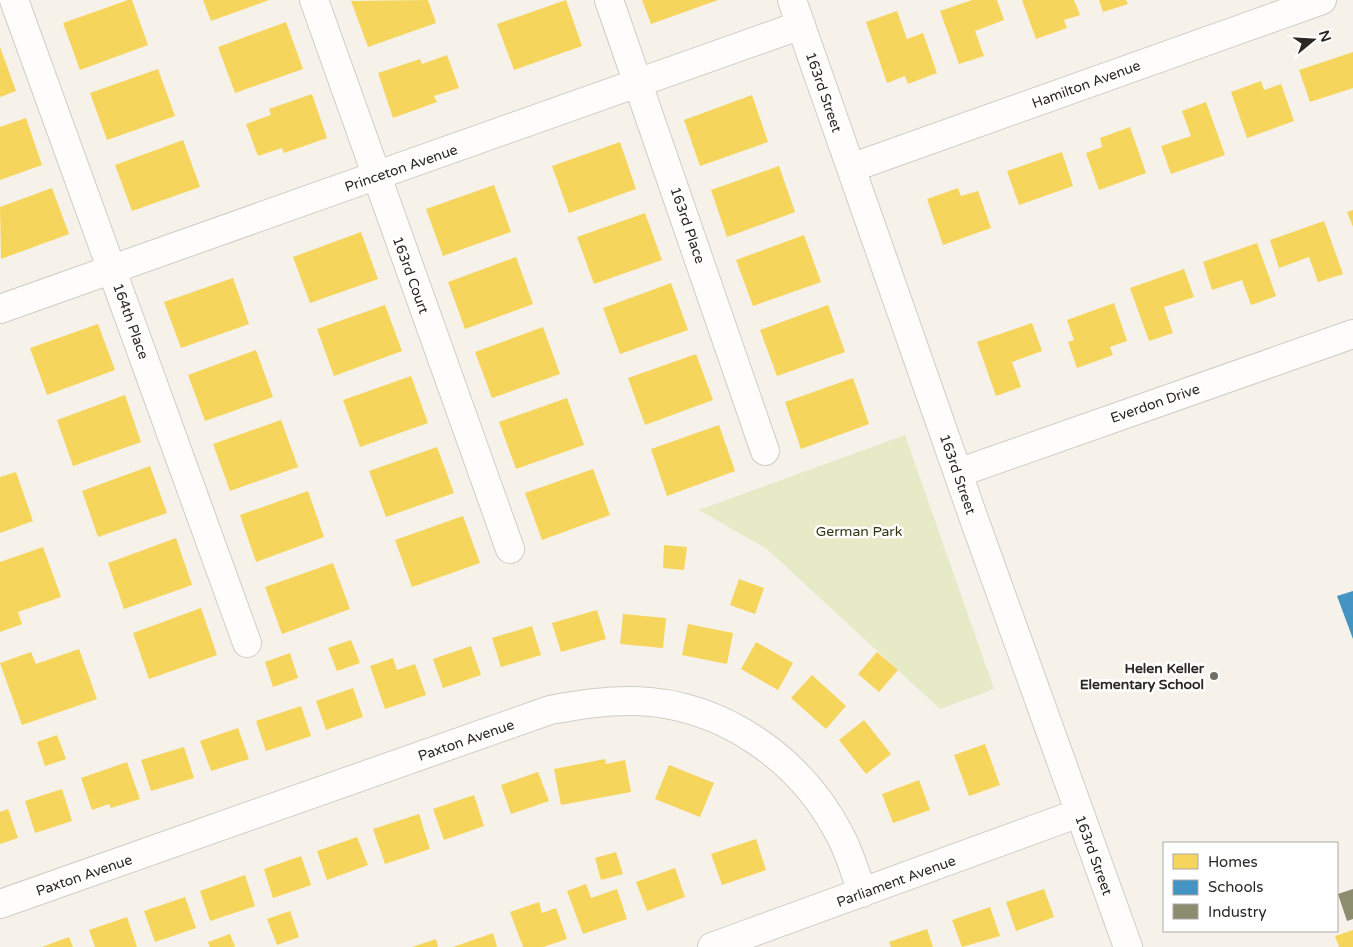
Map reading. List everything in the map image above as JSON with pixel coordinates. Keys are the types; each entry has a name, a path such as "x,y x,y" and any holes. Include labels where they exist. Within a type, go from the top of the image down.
{"street":[{"name":"164th Place","path":"14,0 247,643"},
{"name":"163rd Court","path":"314,0 510,549"},
{"name":"163rd Place","path":"610,0 765,450"},
{"name":"Hamilton Avenue","path":"851,168 1322,0"},
{"name":"Princeton Avenue","path":"0,309 640,84 797,12"},
{"name":"163rd Street","path":"797,12 958,473 1128,947"},
{"name":"Everdon Drive","path":"958,473 1353,334"},
{"name":"Paxton Avenue","path":"0,904 550,710 591,703 637,701 687,709 714,718 761,742 782,759 822,806 842,837 862,894"},
{"name":"Parliament Avenue","path":"712,947 862,894 1079,813"}],"green space":[{"name":"German Park","path":"905,435 994,689 940,709 767,549 699,510"}],"building: Homes":[{"path":"132,0 148,45 80,70 63,23"},
{"path":"203,0 269,0 211,21"},
{"path":"428,0 436,23 368,47 351,1"},
{"path":"566,0 582,46 514,70 497,24"},
{"path":"642,0 718,0 651,24"},
{"path":"972,0 997,0 1004,20 975,31 984,56 959,64 940,11"},
{"path":"1022,0 1074,0 1080,15 1064,20 1067,28 1036,39"},
{"path":"1099,0 1126,0 1128,4 1103,12"},
{"path":"897,11 907,39 923,33 937,73 908,84 905,76 887,83 866,22"},
{"path":"286,22 303,69 235,93 218,47"},
{"path":"0,47 16,91 0,97"},
{"path":"1353,52 1353,88 1310,102 1299,70"},
{"path":"447,55 459,88 434,96 437,102 393,118 378,73 420,59 422,64"},
{"path":"158,69 175,116 107,140 90,93"},
{"path":"1261,81 1264,90 1281,84 1294,121 1247,138 1231,92"},
{"path":"312,94 327,138 284,153 282,148 258,156 246,124 271,115 269,109"},
{"path":"752,95 768,142 700,166 684,120"},
{"path":"1206,102 1225,155 1171,174 1161,146 1191,136 1182,111"},
{"path":"26,118 42,165 0,180 0,127"},
{"path":"1130,127 1146,173 1099,190 1086,153 1102,147 1100,138"},
{"path":"183,140 200,187 132,211 115,165"},
{"path":"620,142 636,189 569,213 552,166"},
{"path":"1062,152 1073,186 1019,205 1007,171"},
{"path":"779,166 795,212 727,237 711,190"},
{"path":"494,185 511,232 443,256 426,209"},
{"path":"52,188 69,234 1,259 0,207"},
{"path":"958,188 961,196 978,191 991,228 943,245 927,199"},
{"path":"1353,210 1353,227 1347,212"},
{"path":"645,213 662,260 594,284 577,237"},
{"path":"1324,221 1343,274 1318,282 1309,257 1279,268 1270,240"},
{"path":"361,232 378,279 310,303 293,257"},
{"path":"804,235 821,282 753,306 736,260"},
{"path":"1257,243 1276,296 1251,305 1242,280 1212,290 1203,262"},
{"path":"516,257 533,304 465,329 448,282"},
{"path":"1184,269 1194,297 1164,307 1173,333 1149,341 1130,288"},
{"path":"233,278 249,324 181,348 164,302"},
{"path":"671,283 688,330 620,354 603,308"},
{"path":"1114,303 1127,341 1110,347 1113,355 1077,368 1068,342 1074,340 1067,320"},
{"path":"385,305 402,351 334,376 317,329"},
{"path":"828,305 845,352 777,376 760,330"},
{"path":"1032,323 1042,351 1012,362 1021,387 996,396 977,342"},
{"path":"98,324 115,370 47,395 30,348"},
{"path":"543,327 560,374 492,398 475,352"},
{"path":"256,350 273,397 205,421 188,375"},
{"path":"696,354 713,400 645,425 628,378"},
{"path":"411,376 428,423 360,447 343,400"},
{"path":"853,378 869,424 801,449 785,402"},
{"path":"125,395 141,442 73,466 57,420"},
{"path":"567,398 584,445 516,469 499,422"},
{"path":"281,420 298,467 230,491 213,444"},
{"path":"719,425 735,471 667,496 651,449"},
{"path":"437,447 454,493 386,517 369,471"},
{"path":"150,466 167,513 98,537 82,491"},
{"path":"593,469 610,515 542,540 525,493"},
{"path":"16,472 33,521 0,533 0,477"},
{"path":"308,491 324,537 256,562 240,515"},
{"path":"463,516 480,563 412,587 395,540"},
{"path":"176,538 192,585 124,609 108,563"},
{"path":"664,545 687,547 684,570 663,568"},
{"path":"43,547 61,597 18,612 22,624 0,632 0,562"},
{"path":"333,563 350,609 282,634 265,587"},
{"path":"739,579 764,588 755,614 730,605"},
{"path":"201,608 217,655 149,679 133,633"},
{"path":"597,610 606,639 561,652 552,623"},
{"path":"623,614 666,618 663,648 620,644"},
{"path":"688,624 733,633 727,664 682,655"},
{"path":"532,626 541,655 501,667 492,638"},
{"path":"351,640 360,663 337,671 328,648"},
{"path":"756,642 793,663 778,690 741,669"},
{"path":"471,646 481,675 443,688 433,659"},
{"path":"79,649 97,699 22,725 0,663 31,652 36,664"},
{"path":"877,652 898,670 879,692 858,674"},
{"path":"290,653 298,678 273,687 265,662"},
{"path":"393,658 397,670 415,664 426,695 385,709 370,666"},
{"path":"812,675 846,706 826,729 791,698"},
{"path":"353,688 363,717 326,730 316,701"},
{"path":"301,706 311,736 266,751 256,721"},
{"path":"864,720 891,754 866,774 839,740"},
{"path":"238,728 249,759 211,771 200,741"},
{"path":"57,735 66,759 45,766 37,742"},
{"path":"985,744 1000,785 969,796 954,755"},
{"path":"184,747 194,778 151,791 141,760"},
{"path":"605,759 606,764 625,760 631,792 561,805 554,769"},
{"path":"127,762 140,799 111,808 109,804 92,810 81,778"},
{"path":"669,765 714,783 700,817 655,799"},
{"path":"538,772 549,801 511,814 501,785"},
{"path":"919,780 930,810 893,823 882,794"},
{"path":"62,789 72,821 35,833 25,801"},
{"path":"474,795 484,826 444,840 433,809"},
{"path":"8,809 18,838 0,844 0,812"},
{"path":"419,814 430,849 385,864 373,829"},
{"path":"357,837 368,865 327,880 317,851"},
{"path":"756,839 766,870 722,885 711,854"},
{"path":"616,852 623,874 601,880 595,858"},
{"path":"301,856 311,885 273,898 264,869"},
{"path":"675,868 685,897 647,911 636,882"},
{"path":"245,875 255,906 210,921 200,891"},
{"path":"586,884 591,898 617,889 627,919 583,934 567,891"},
{"path":"1044,889 1054,917 1016,931 1006,902"},
{"path":"185,897 196,928 155,942 144,911"},
{"path":"539,902 542,913 556,908 567,939 543,947 523,947 510,912"},
{"path":"990,907 1000,936 962,947 952,920"},
{"path":"290,911 299,937 277,945 267,919"},
{"path":"127,917 137,947 95,947 89,930"},
{"path":"927,929 933,947 891,947 889,942"},
{"path":"1353,930 1353,947 1339,947 1335,936"},
{"path":"493,933 497,947 453,947"},
{"path":"230,934 235,947 210,947 208,942"},
{"path":"69,937 73,947 42,947"},
{"path":"436,939 438,947 412,947"}],"building: Schools":[{"path":"1353,591 1353,639 1337,596"}],"building: Industry":[{"path":"1353,889 1353,919 1347,921 1338,894"}],"place":[{"name":"Helen Keller Elementary School","path":"1214,676"}]}
